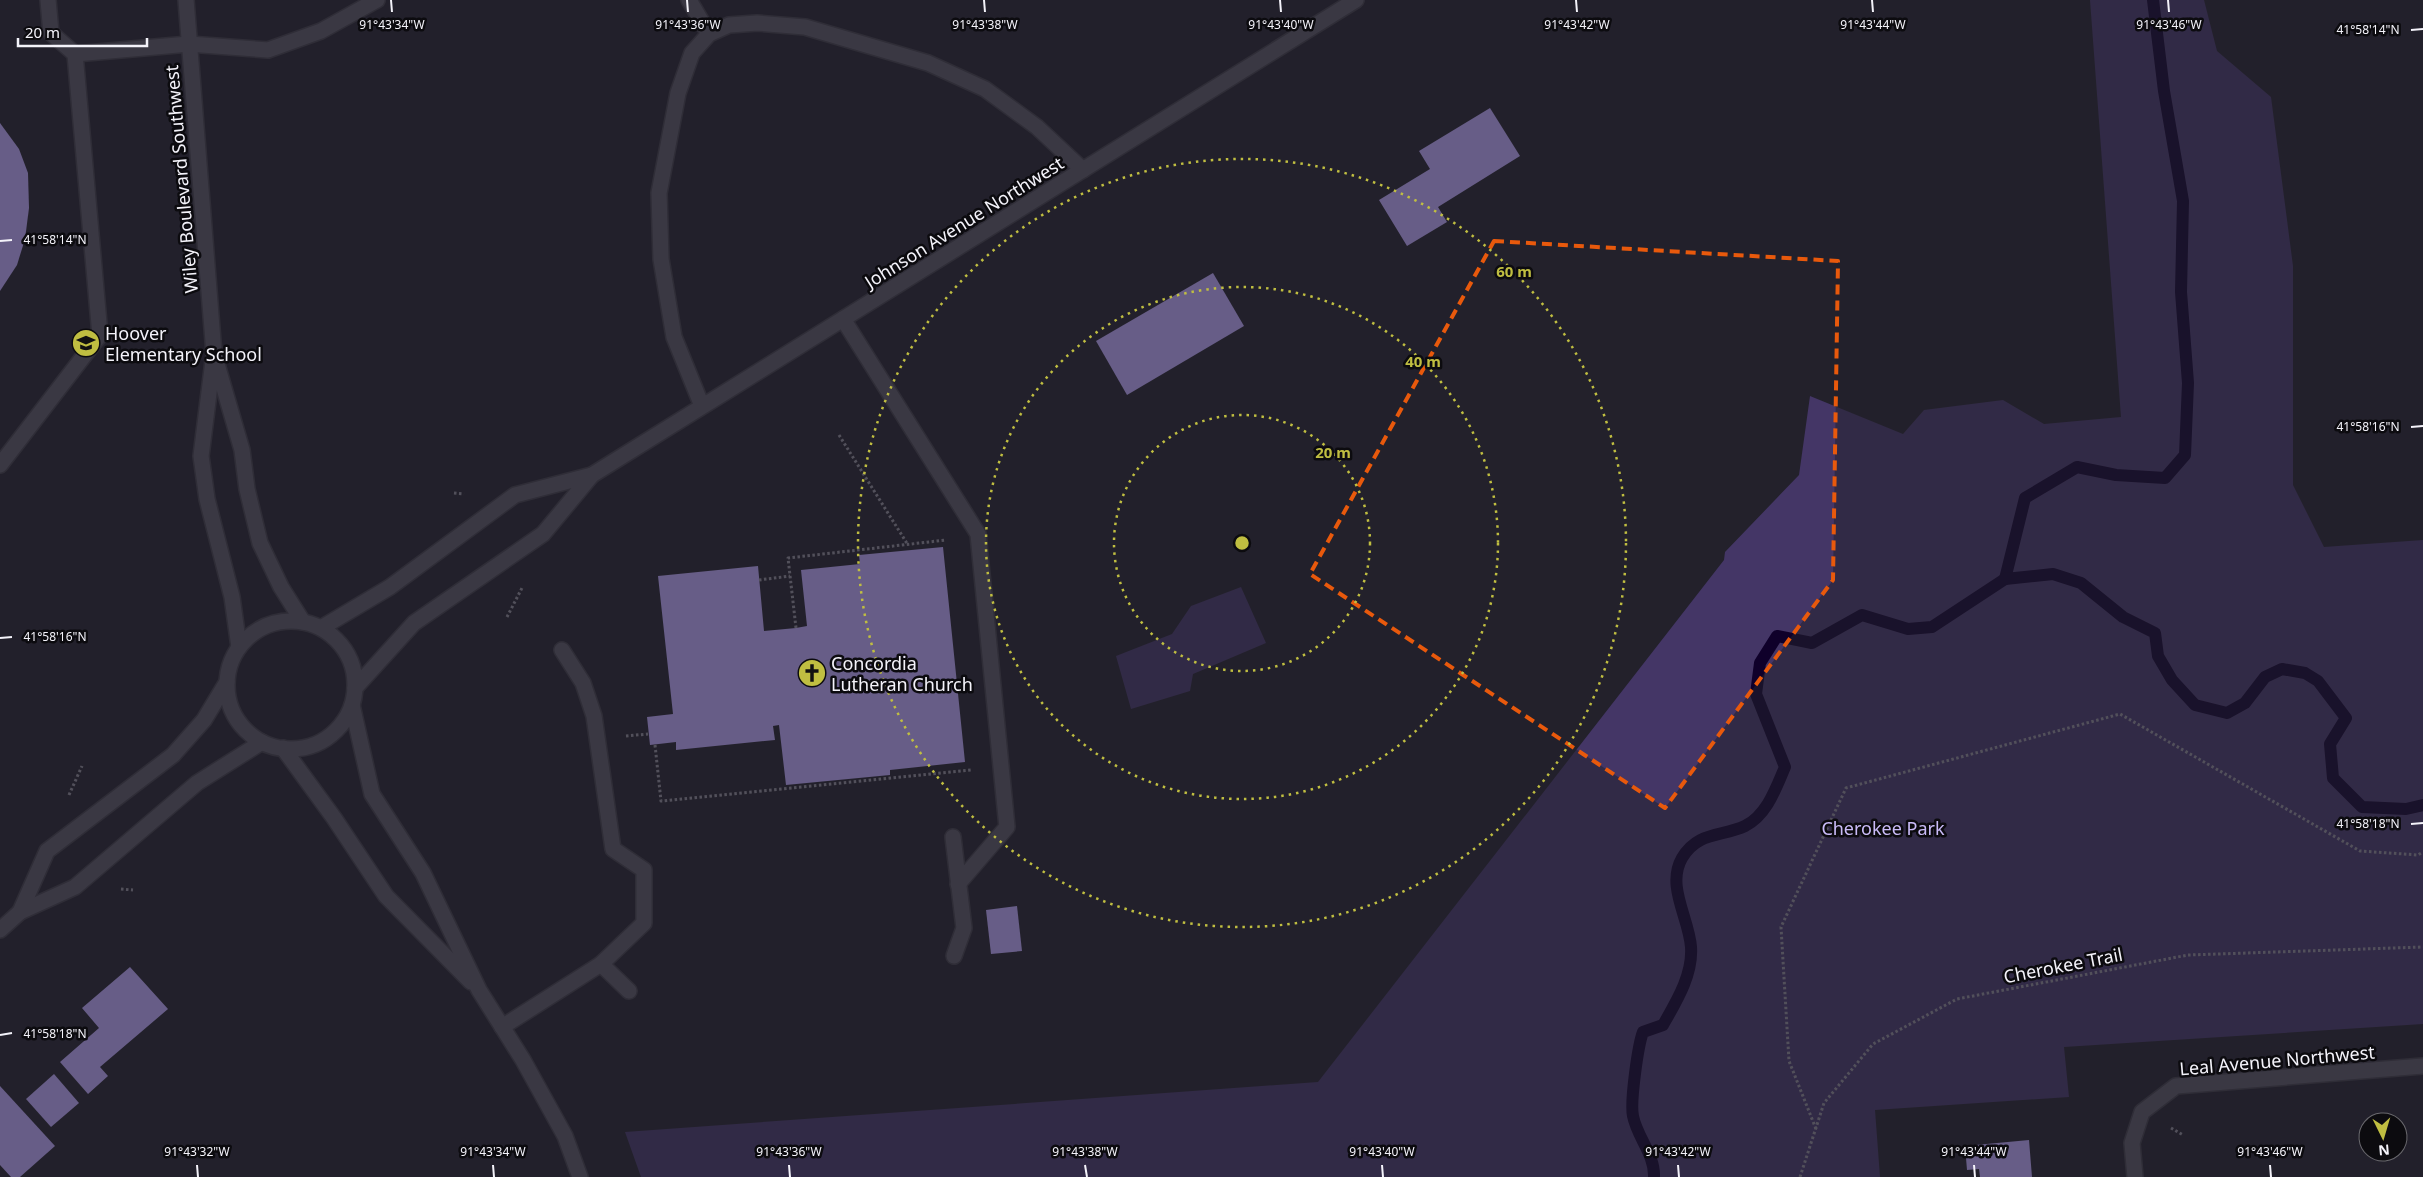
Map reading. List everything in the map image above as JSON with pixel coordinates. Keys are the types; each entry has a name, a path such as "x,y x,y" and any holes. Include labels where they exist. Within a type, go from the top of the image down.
{"street":[{"path":"0,465 100,335 75,54 51,33 48,0"},
{"name":"Wiley Boulevard Southwest","path":"186,0 214,354 242,450 247,489 260,543 281,587 303,622"},
{"path":"75,54 189,44 268,50 321,31 377,0"},
{"path":"689,0 709,34"},
{"name":"Johnson Avenue Northwest","path":"321,628 390,587 515,495 592,475 1356,0"},
{"path":"702,406 674,337 661,259 659,193 678,93 692,53 709,34 729,25 757,23 804,27 928,63 985,89 1037,127 1083,170"},
{"path":"843,319 978,534 1007,827 958,884"},
{"name":"Wiley Boulevard Southwest","path":"214,354 201,456 207,499 232,597 239,647"},
{"name":"Johnson Avenue Northwest","path":"355,688 414,623 543,534 592,475"},
{"path":"20,912 47,851 173,755 204,720 227,682 231,664 239,647 252,635 267,626 285,621 303,622 321,628 336,638 347,653 354,670 355,688 352,705 344,722 331,735 315,744 297,749 283,748 262,742 247,731 236,717 229,700 227,682"},
{"path":"502,1027 601,964 644,924 644,870 612,849 594,716 583,683 562,650"},
{"path":"352,705 372,794 423,873 479,990 565,1136 580,1177"},
{"path":"0,930 20,912 75,887 197,783 262,742"},
{"path":"283,748 334,818 386,896 479,990"},
{"path":"953,837 964,928 954,956"},
{"path":"601,964 629,991"},
{"name":"Leal Avenue Northwest","path":"2135,1177 2132,1143 2142,1112 2176,1086 2423,1066"}],"path":[{"path":"839,435 908,544"},
{"path":"796,628 788,558 950,540"},
{"path":"759,580 790,576"},
{"path":"1816,1129 1789,1061 1781,927 1846,788 2120,714 2360,851 2418,855 2423,852"},
{"path":"655,745 661,801 977,769"},
{"name":"Cherokee Trail","path":"1800,1177 1824,1103 1874,1044 1958,998 2188,955 2423,947"}],"highlighted area":[{"path":"1494,241 1838,261 1833,580 1665,808 1310,574"}],"green space":[{"name":"Cherokee Park","path":"2090,0 2204,0 2217,51 2271,97 2293,266 2293,485 2324,547 2423,540 2423,1024 2064,1047 2069,1097 1875,1110 1880,1177 641,1177 625,1132 1318,1082 1724,560 1725,552 1799,475 1810,396 1903,434 1924,410 2003,400 2044,424 2121,417"},
{"path":"1241,587 1266,643 1193,674 1190,691 1131,709 1116,656 1172,634 1191,606"}],"building":[{"path":"1490,108 1520,156 1438,207 1447,222 1407,246 1379,200 1430,169 1419,151"},
{"path":"0,123 19,149 28,173 29,208 25,239 17,265 0,291"},
{"path":"1213,273 1244,326 1127,395 1096,341"},
{"name":"Concordia Lutheran Church","path":"943,547 965,762 890,770 890,775 786,785 779,725 773,726 775,740 676,750 676,742 650,745 647,717 673,714 658,576 758,566 764,631 796,628 807,626 801,570 860,564 859,555"},
{"path":"1017,906 1022,951 991,954 986,910"},
{"path":"130,967 168,1009 100,1067 108,1076 88,1094 60,1062 99,1028 82,1008"},
{"path":"54,1074 79,1103 51,1127 26,1099"},
{"path":"0,1086 55,1146 20,1177 11,1177 0,1165"},
{"path":"2029,1140 2032,1177 1980,1177 1979,1169 1967,1170 1965,1146"}],"waterway":[{"path":"2005,579 2025,498 2077,467 2116,475 2165,478 2185,455 2188,383 2181,292 2183,201 2164,91 2153,0"},
{"path":"1654,1177 1652,1161 1635,1124 1632,1109 1637,1061 1643,1032 1663,1025 1683,988 1689,968 1691,947 1677,891 1678,869 1682,858 1695,843 1745,826 1753,821 1765,808 1778,784 1785,767 1756,694 1760,663 1777,636 1812,643 1862,615 1908,629 1932,627 2005,579 2053,574 2081,583 2123,617 2155,633 2158,656 2172,680 2195,705 2227,713 2245,703 2265,677 2282,669 2305,673 2318,681 2346,718 2330,744 2333,778 2362,807 2406,809 2423,805"}],"place":[{"name":"Hoover Elementary School","path":"86,343"},
{"name":"Concordia Lutheran Church","path":"812,673"}]}
